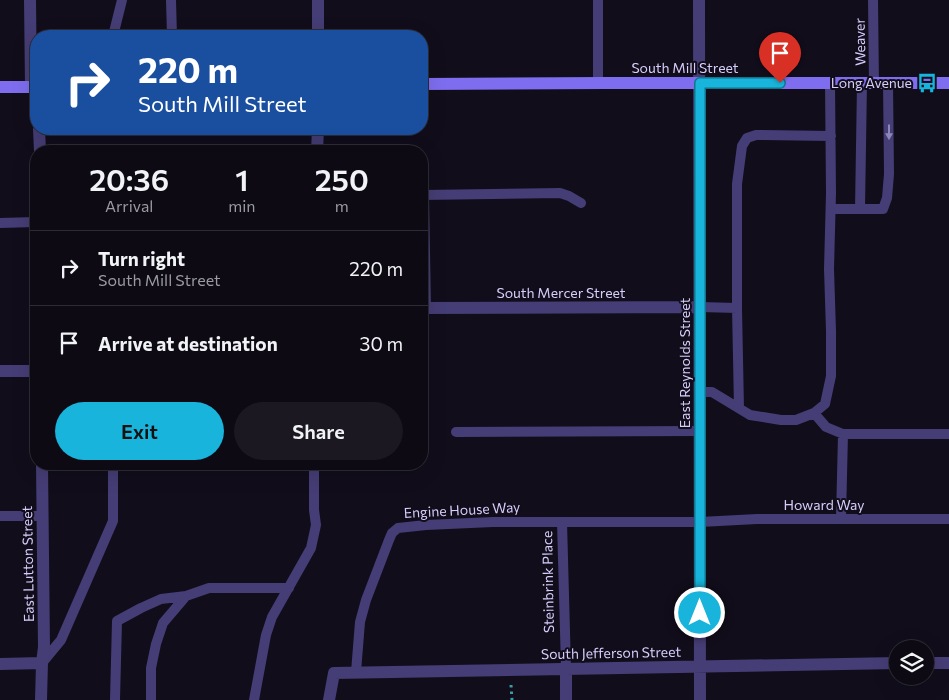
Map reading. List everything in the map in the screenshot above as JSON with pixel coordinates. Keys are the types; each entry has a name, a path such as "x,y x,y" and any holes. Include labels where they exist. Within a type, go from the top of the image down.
{"street":[{"path":"30,0 31,30"},
{"path":"318,0 318,30"},
{"name":"East Reynolds Street","path":"699,0 700,700"},
{"name":"South Mill Street","path":"428,84 949,83"},
{"path":"0,87 30,87"},
{"name":"South Mercer Street","path":"428,308 700,307"},
{"path":"0,371 30,371"},
{"name":"East Lutton Street","path":"41,700 44,647 42,470"},
{"path":"934,663 949,662"},
{"path":"0,664 42,663"},
{"name":"South Jefferson Street","path":"356,672 889,663"},
{"name":"Steinbrink Place","path":"566,668 566,700"},
{"path":"329,700 334,673 356,672"}],"lane":[{"path":"114,30 122,0"},
{"path":"172,0 172,30"},
{"path":"598,0 598,83"},
{"name":"Weaver","path":"860,209 872,0"},
{"path":"700,392 712,392 750,415 781,420 796,420 814,413 825,404 831,376 832,331 829,269 831,209 830,83"},
{"path":"831,209 883,209 887,198 889,174 888,83"},
{"path":"739,408 737,184 742,146 747,138 756,135 831,136"},
{"path":"428,195 560,194 569,196 581,203"},
{"path":"0,222 30,222"},
{"path":"700,307 737,308"},
{"path":"814,413 826,427 843,434 949,434"},
{"path":"456,432 700,432"},
{"path":"841,518 843,434"},
{"path":"42,663 61,640 113,521 113,470"},
{"path":"254,700 266,635 272,617 312,548 316,525 314,470"},
{"path":"0,516 43,516"},
{"name":"Howard Way","path":"700,522 757,519 949,519"},
{"name":"Steinbrink Place","path":"562,522 566,668"},
{"name":"Engine House Way","path":"356,672 359,629 366,600 392,533 398,528 445,524 700,522"},
{"path":"115,700 117,621 162,599 186,596 209,588 289,588"},
{"path":"151,700 151,668 163,623 186,596"}],"path":[{"path":"512,685 512,700"}],"place":[{"name":"Long Avenue","path":"927,83"}],"route":[{"path":"700,613 700,83 780,83"}]}
